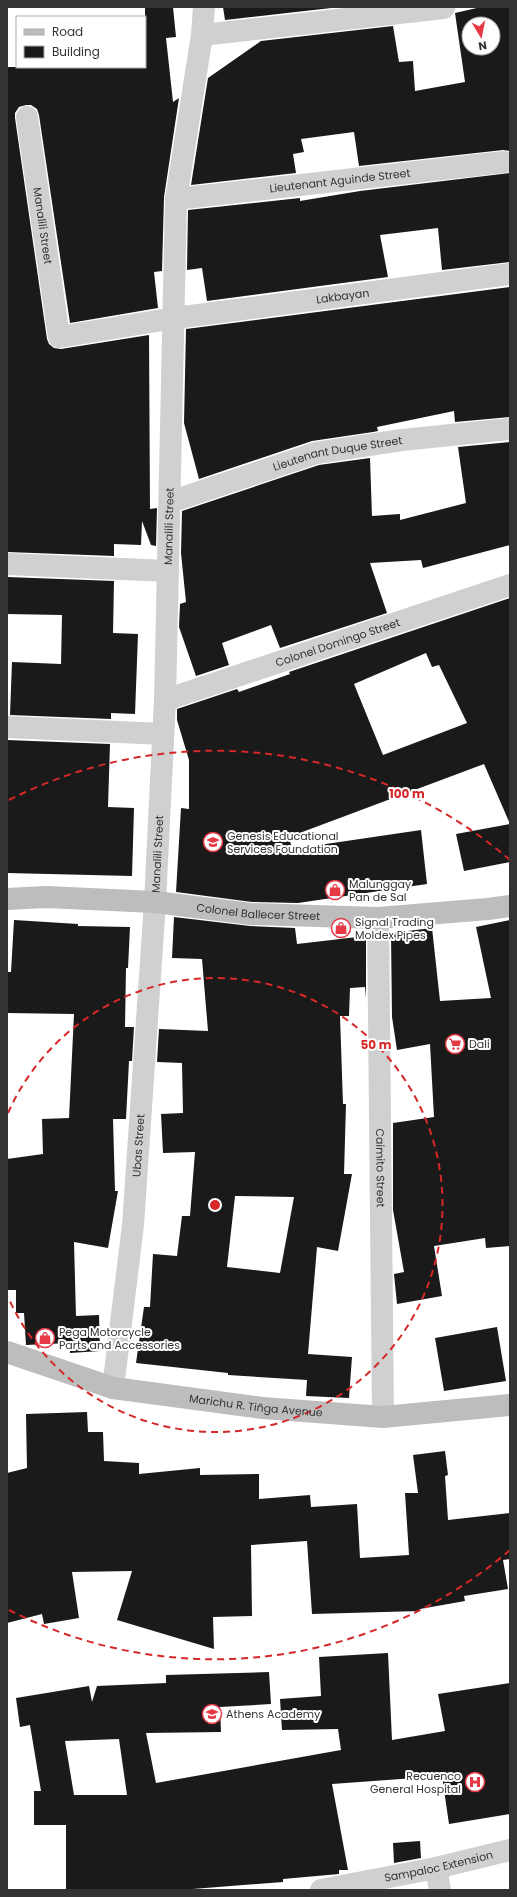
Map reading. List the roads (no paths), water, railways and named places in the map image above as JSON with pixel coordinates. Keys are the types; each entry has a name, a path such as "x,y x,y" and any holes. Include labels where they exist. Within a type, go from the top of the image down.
{"main road":[{"name":"Colonel Ballecer Street","path":"7,899 46,897 155,902 251,914 378,918 510,906"},
{"name":"Marichu R. Tiñga Avenue","path":"7,1352 113,1388 263,1408 383,1417 510,1405"}],"street":[{"name":"Manalili Street","path":"155,902 165,700 175,318 176,200 202,35 204,7"},
{"path":"202,35 444,8"},
{"name":"Manalili Street","path":"27,117 58,337 175,318"},
{"name":"Lieutenant Aguinde Street","path":"176,200 504,162"},
{"name":"Lakbayan","path":"175,318 510,274"},
{"name":"Lieutenant Duque Street","path":"170,502 316,453 402,440 510,429"},
{"path":"7,564 168,571"},
{"name":"Colonel Domingo Street","path":"165,700 510,585"},
{"path":"7,726 163,734"},
{"name":"Ubas Street","path":"113,1388 133,1225 155,902"},
{"name":"Caimito Street","path":"378,918 383,1417"},
{"name":"Sampaloc Extension","path":"321,1890 436,1868 510,1850"},
{"path":"436,1868 440,1890"}],"place":[{"name":"Genesis Educational Services Foundation","path":"213,842"},
{"name":"Malunggay Pan de Sal","path":"335,890"},
{"name":"Signal Trading Moldex Pipes","path":"341,928"},
{"name":"Dali","path":"455,1044"},
{"name":"Pega Motorcycle Parts and Accessories","path":"45,1338"},
{"name":"Athens Academy","path":"212,1714"},
{"name":"Recuenco General Hospital","path":"475,1782"}]}
